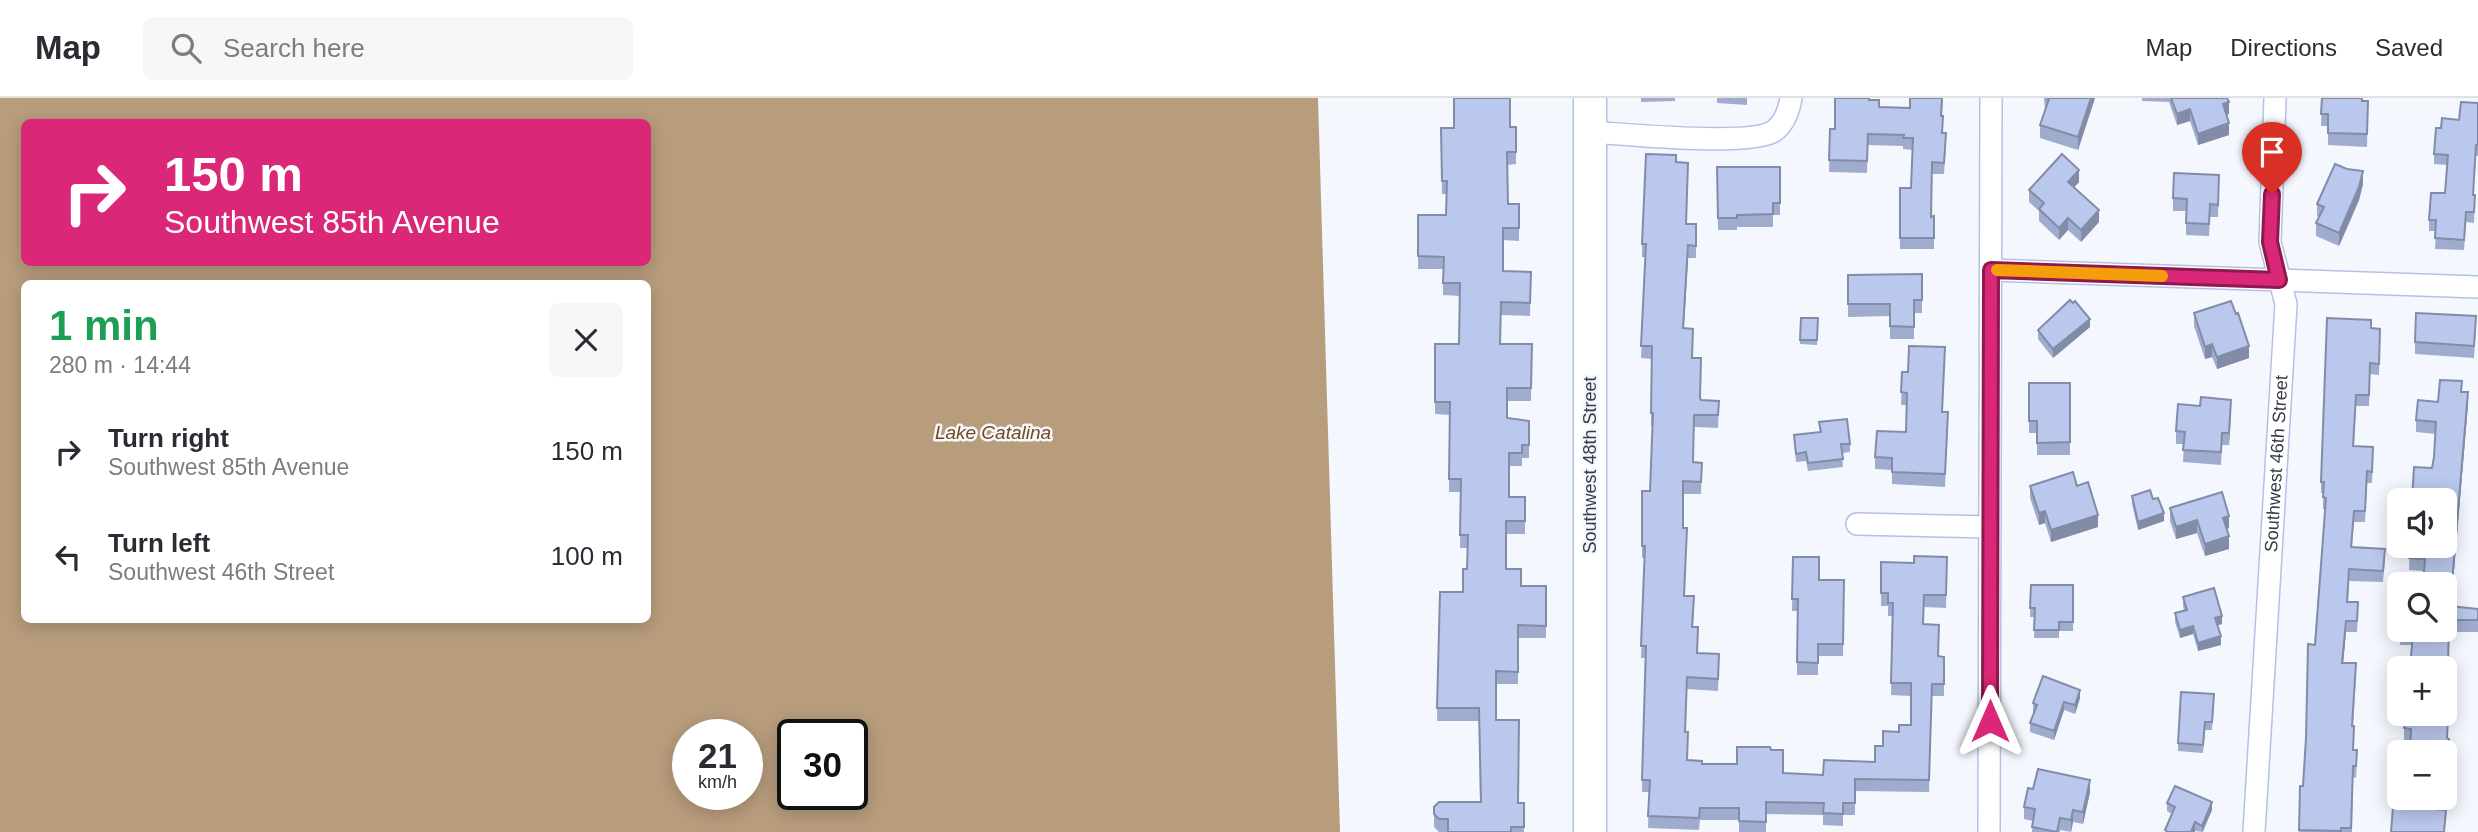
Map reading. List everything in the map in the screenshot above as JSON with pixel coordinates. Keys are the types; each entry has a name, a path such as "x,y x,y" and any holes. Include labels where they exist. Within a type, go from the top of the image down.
{"street":[{"name":"Southwest 48th Street","path":"1590,98 1590,832"},
{"path":"1590,132 1731,139 1761,136 1773,131 1784,121 1791,98"},
{"path":"1989,832 1990,98"},
{"name":"Southwest 46th Street","path":"2254,832 2286,304 2270,242 2275,98"},
{"path":"1991,270 2478,287"},
{"path":"1857,524 1990,527"}],"water":[{"name":"Lake Catalina","path":"0,98 1318,98 1340,832 0,832"}],"building":[{"path":"1454,98 1510,98 1510,127 1516,127 1516,152 1507,152 1508,204 1519,204 1519,228 1503,228 1503,271 1531,272 1530,303 1501,302 1500,344 1532,344 1531,388 1507,388 1507,418 1529,421 1529,445 1522,445 1522,453 1509,453 1509,497 1525,497 1525,521 1506,521 1506,569 1521,569 1521,586 1546,586 1546,626 1518,625 1518,672 1496,671 1496,720 1519,720 1518,803 1524,803 1524,827 1511,827 1511,832 1448,832 1448,819 1439,819 1434,814 1434,807 1439,802 1481,802 1479,708 1437,708 1440,592 1463,592 1463,569 1467,569 1468,535 1460,535 1461,479 1449,479 1450,402 1435,402 1435,344 1459,344 1460,283 1443,283 1444,257 1418,256 1418,215 1446,215 1447,181 1442,181 1441,128 1454,128"},
{"path":"1835,98 1869,98 1879,100 1879,107 1910,108 1910,98 1942,98 1942,133 1946,133 1944,163 1932,162 1931,217 1934,216 1934,238 1900,238 1900,188 1911,188 1913,138 1903,138 1904,135 1868,134 1867,161 1829,160 1830,129 1835,129"},
{"path":"2047,98 2091,98 2078,137 2040,125 2049,99"},
{"path":"2171,98 2227,98 2229,102 2223,104 2229,123 2198,134 2190,109 2177,114"},
{"path":"2322,98 2362,98 2362,101 2368,101 2367,134 2328,133 2328,114 2321,114"},
{"path":"2461,102 2478,103 2474,212 2466,212 2464,240 2435,238 2436,220 2429,220 2431,193 2445,193 2448,155 2434,154 2436,128 2441,128 2442,118 2459,120"},
{"path":"1646,154 1676,155 1676,162 1688,163 1686,224 1696,224 1696,246 1688,245 1683,328 1693,329 1692,358 1701,358 1700,398 1719,401 1718,415 1694,415 1693,462 1702,463 1701,482 1683,481 1683,528 1687,528 1684,596 1694,596 1692,627 1698,627 1697,653 1719,654 1718,679 1687,677 1687,760 1702,761 1702,764 1737,764 1737,747 1770,747 1771,750 1783,750 1783,773 1823,775 1824,760 1875,762 1875,746 1883,746 1883,731 1899,732 1899,725 1911,725 1911,683 1891,683 1893,603 1888,603 1888,593 1881,593 1881,562 1914,563 1914,556 1947,557 1946,595 1924,595 1923,624 1939,625 1938,656 1944,657 1944,684 1932,684 1929,780 1855,779 1855,803 1843,803 1843,814 1823,813 1824,803 1766,802 1766,822 1739,821 1739,808 1700,808 1699,818 1648,816 1650,780 1642,780 1646,646 1641,646 1645,546 1642,546 1642,491 1650,491 1653,413 1652,346 1641,346 1646,244 1642,244"},
{"path":"2062,154 2079,170 2068,182 2099,210 2081,230 2068,218 2059,228 2039,209 2044,203 2029,190"},
{"path":"2335,164 2363,171 2339,233 2316,223 2324,207 2317,204"},
{"path":"1717,167 1780,167 1780,203 1773,203 1773,214 1718,218"},
{"path":"2174,173 2219,175 2218,205 2210,204 2209,224 2186,223 2187,199 2173,198"},
{"path":"1922,274 1922,300 1914,300 1914,327 1890,326 1890,304 1848,304 1848,275"},
{"path":"2070,300 2073,303 2075,301 2090,319 2053,349 2038,330"},
{"path":"2231,301 2249,346 2217,357 2212,344 2205,347 2194,313"},
{"path":"2416,313 2476,316 2474,346 2415,342"},
{"path":"1801,318 1818,318 1817,340 1800,340"},
{"path":"2327,318 2371,320 2371,328 2380,329 2379,364 2370,363 2369,395 2356,395 2353,446 2373,447 2372,472 2367,471 2365,511 2354,511 2351,547 2385,549 2383,571 2349,569 2347,602 2358,602 2357,621 2346,621 2342,663 2356,663 2352,726 2353,750 2357,750 2356,766 2353,766 2351,828 2341,828 2341,831 2299,830 2300,786 2303,786 2306,738 2308,644 2315,645 2326,498 2323,497 2324,482 2321,482"},
{"path":"1909,346 1945,347 1942,412 1948,412 1945,474 1892,472 1892,458 1875,457 1877,431 1906,432 1907,393 1901,392 1902,372 1908,372"},
{"path":"2440,380 2462,381 2461,392 2468,392 2457,523 2457,488 2413,488 2414,467 2432,468 2434,457 2436,422 2416,420 2418,400 2438,402"},
{"path":"2029,383 2070,383 2070,442 2037,443 2037,421 2029,421"},
{"path":"2201,397 2231,400 2229,433 2222,433 2221,452 2183,450 2185,432 2176,431 2178,404 2200,406"},
{"path":"1847,419 1850,444 1841,444 1843,459 1808,463 1806,452 1796,454 1794,435 1821,432 1819,422"},
{"path":"2073,472 2077,486 2088,482 2098,515 2051,530 2045,511 2039,513 2030,486"},
{"path":"2150,490 2153,499 2158,498 2164,513 2138,522 2132,496"},
{"path":"2222,492 2229,516 2223,518 2229,536 2205,544 2197,520 2176,527 2170,508"},
{"path":"1793,557 1819,557 1819,580 1844,580 1843,644 1818,644 1818,663 1797,662 1798,599 1792,599"},
{"path":"2409,558 2454,558 2453,572 2424,572 2425,559"},
{"path":"2031,585 2073,585 2073,622 2059,622 2059,630 2034,630 2035,608 2030,608"},
{"path":"2214,588 2222,616 2215,618 2221,636 2198,643 2193,626 2180,630 2175,613 2187,610 2183,597"},
{"path":"2457,607 2478,609 2478,620 2457,620"},
{"path":"2412,642 2449,642 2448,656 2411,656"},
{"path":"2043,676 2080,690 2075,705 2064,702 2054,731 2030,723 2037,705 2033,703"},
{"path":"2181,692 2214,694 2212,722 2205,722 2203,745 2178,743"},
{"path":"2448,726 2449,740 2411,740 2411,729 2404,728"},
{"path":"2038,769 2090,780 2083,812 2073,810 2071,820 2060,818 2057,832 2032,827 2035,809 2024,807 2028,788 2033,789"},
{"path":"2175,786 2212,802 2202,826 2195,822 2191,832 2165,830 2175,807 2167,803"},
{"path":"2393,810 2446,810 2444,832 2391,832"}],"slow traffic":[{"path":"1997,270 2162,276"}],"route":[{"path":"1990,721 1991,270 2279,280 2270,242 2272,194"}]}
